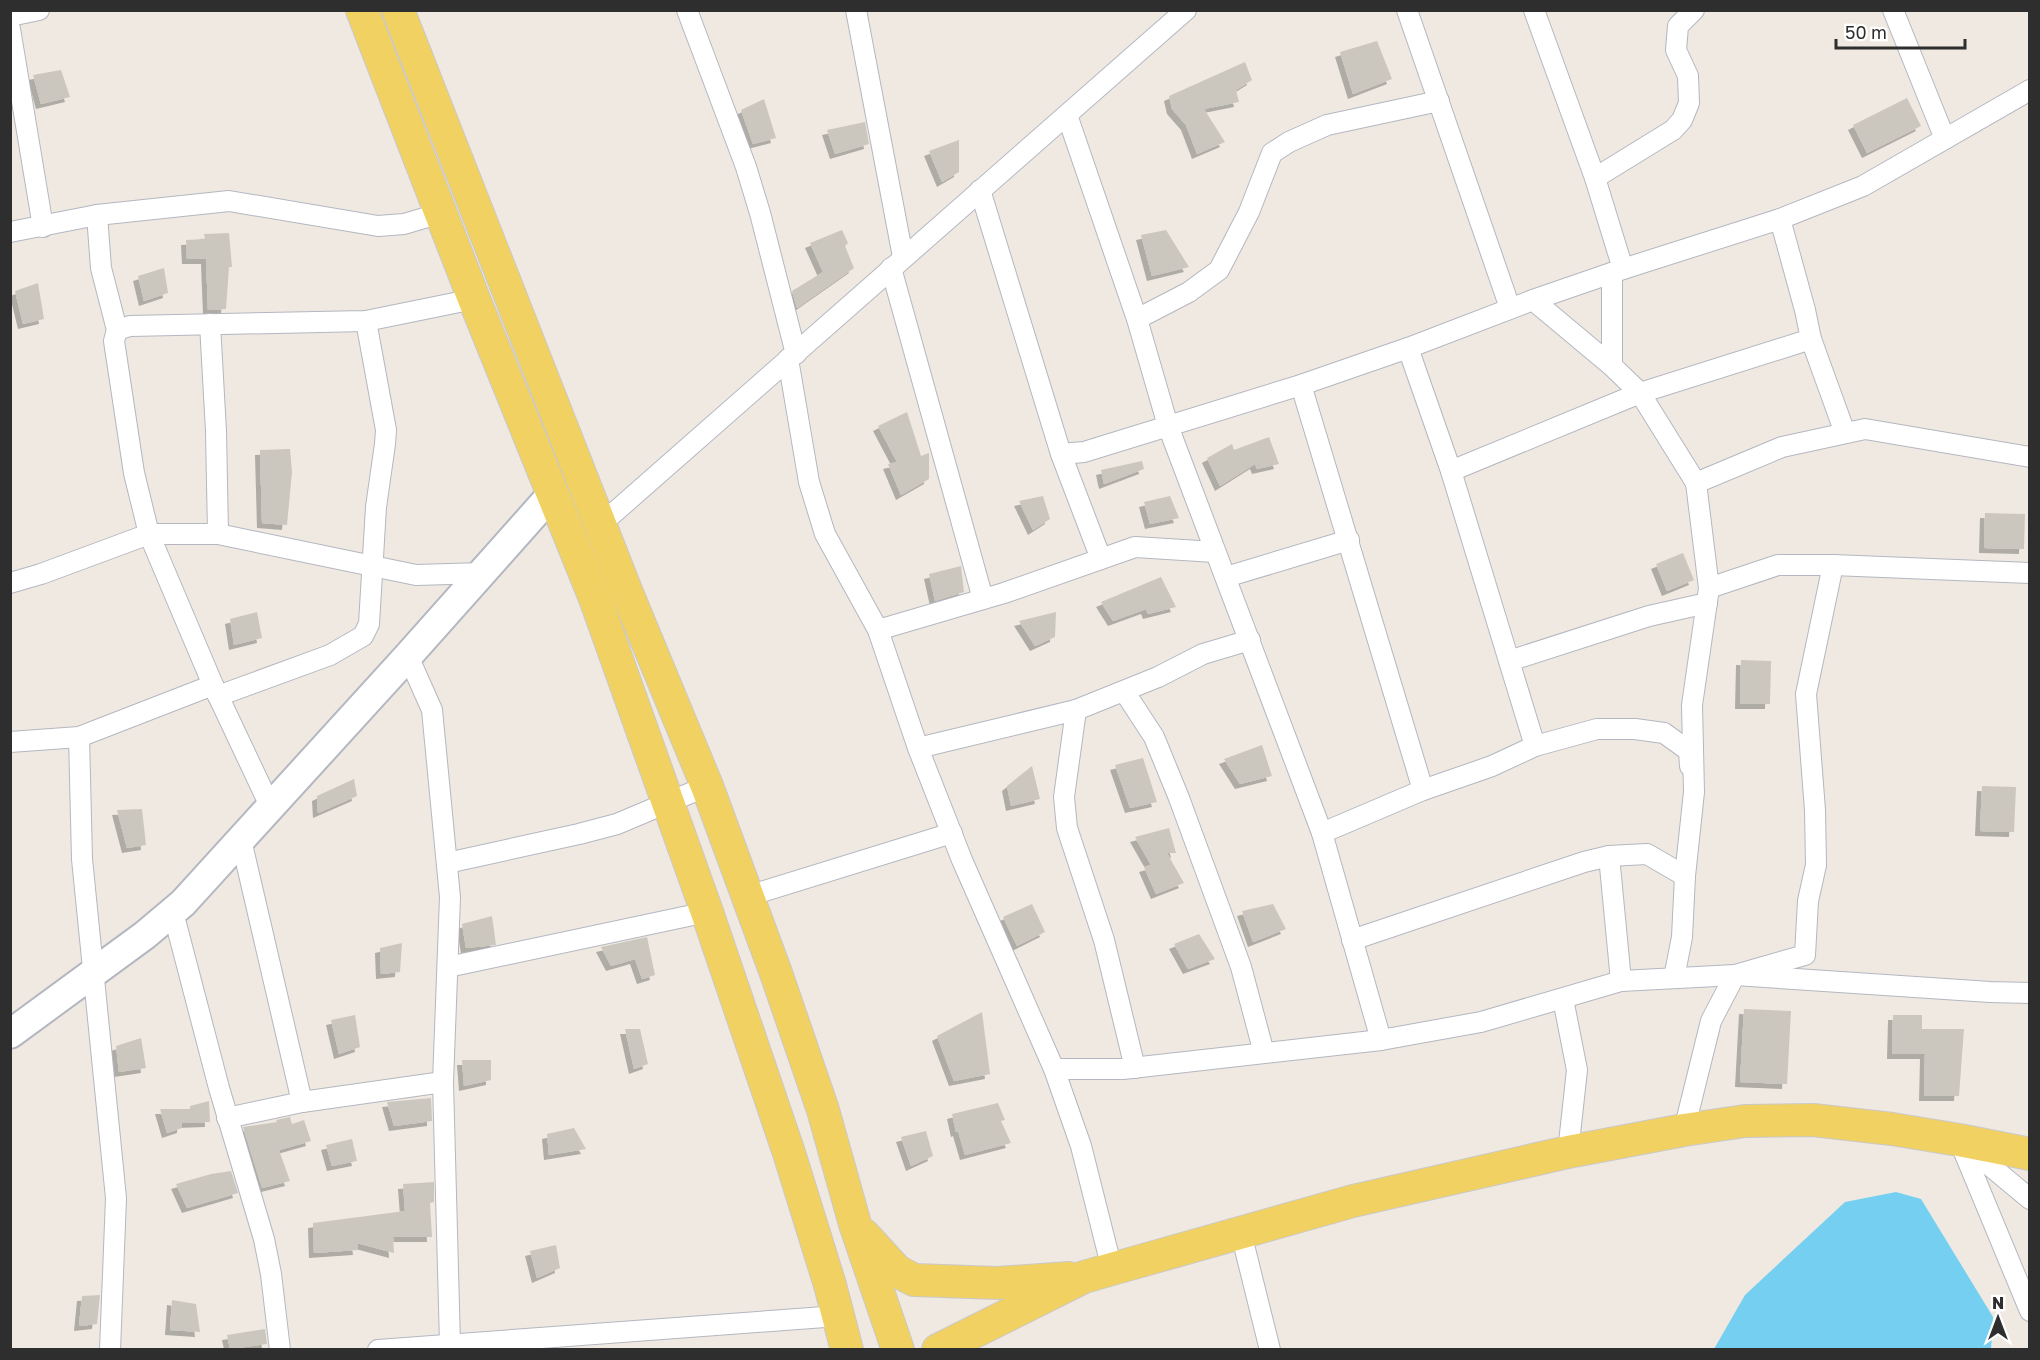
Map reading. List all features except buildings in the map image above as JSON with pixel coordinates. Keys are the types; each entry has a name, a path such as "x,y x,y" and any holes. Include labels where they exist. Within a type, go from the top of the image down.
{"main road":[{"path":"362,10 474,299 596,601 707,912 789,1154 847,1350"},
{"path":"398,10 600,525 707,786 823,1110 855,1224 898,1350"},
{"path":"855,1224 897,1271 914,1280 998,1283 1098,1273 1353,1201 1569,1152 1683,1130 1745,1121 1813,1120 1892,1129 2030,1154"},
{"path":"938,1350 1098,1273"}],"street":[{"path":"10,16 39,10"},
{"path":"687,10 746,167 760,213 792,356 809,482 822,523 835,552 878,630 918,748 952,833 1054,1069 1080,1146 1098,1273"},
{"path":"856,10 897,263 983,599"},
{"path":"600,525 1186,10"},
{"path":"1407,10 1510,308"},
{"path":"1533,10 1595,178 1617,271 1612,366"},
{"path":"1595,178 1672,130 1682,120 1689,103 1688,76 1676,50 1678,26 1694,10"},
{"path":"1893,10 1945,139"},
{"path":"10,29 42,226"},
{"path":"1061,454 1084,452 1301,385 1408,348 1533,300 1780,219 1863,186 2030,90"},
{"path":"1137,319 1189,292 1219,270 1249,212 1272,153 1288,142 1327,125 1438,101"},
{"path":"1067,115 1137,319 1168,426 1322,833 1381,1040"},
{"path":"980,190 1061,454 1101,559"},
{"path":"10,232 97,215 229,201 378,226 405,224 441,213"},
{"path":"97,215 101,268 117,330 114,340 134,473 149,534 215,691 271,808"},
{"path":"1780,219 1811,339 1845,433"},
{"path":"117,330 130,326 366,321 474,299"},
{"path":"1533,300 1612,366 1640,393 1696,483 1708,595 1692,705 1694,792 1685,876 1682,937 1674,978"},
{"path":"10,742 80,736 330,655 363,636 369,624 376,507 386,430 366,321"},
{"path":"210,324 216,431 218,534"},
{"path":"1451,471 1640,393 1811,339"},
{"path":"1408,348 1451,471 1535,746"},
{"path":"1301,385 1423,790"},
{"path":"1696,483 1782,447 1865,429 2030,457"},
{"path":"10,1034 173,912 271,808 553,493"},
{"path":"10,583 149,534 218,534 416,575 483,573"},
{"path":"1226,577 1349,540"},
{"path":"878,630 1056,576 1135,547 1215,552"},
{"path":"1509,661 1708,595 1778,565 2030,573"},
{"path":"1683,1130 1711,1021 1735,975 1805,955 1808,901 1816,865 1815,810 1806,694 1833,565"},
{"path":"918,748 1076,710 1125,691 1203,654 1250,640"},
{"path":"408,656 432,710 450,897 443,1082 450,1344"},
{"path":"1125,691 1154,737 1179,798 1241,967 1264,1053"},
{"path":"1076,710 1064,797 1067,828 1104,940 1135,1068"},
{"path":"1322,833 1423,790 1492,766 1535,746 1597,729 1635,729 1664,733 1689,752 1694,792"},
{"path":"80,736 82,859 116,1198 110,1350"},
{"path":"447,863 617,824 707,786"},
{"path":"748,896 952,833"},
{"path":"241,840 302,1102"},
{"path":"1352,940 1584,862 1609,856 1647,854 1685,876"},
{"path":"1609,856 1621,981"},
{"path":"173,912 227,1118 264,1239 271,1274 280,1350"},
{"path":"448,966 707,912"},
{"path":"1054,1069 1135,1068 1381,1040 1481,1022 1621,981 1735,975 2030,993"},
{"path":"1563,999 1577,1070 1569,1152"},
{"path":"227,1118 302,1102 443,1082"},
{"path":"1959,1140 2030,1199"},
{"path":"1959,1140 2030,1311"},
{"path":"1242,1233 1270,1350"},
{"path":"378,1350 838,1316"}],"water":[{"path":"1896,1192 1921,1199 1993,1317 1991,1349 1714,1349 1745,1295 1845,1202"}]}
